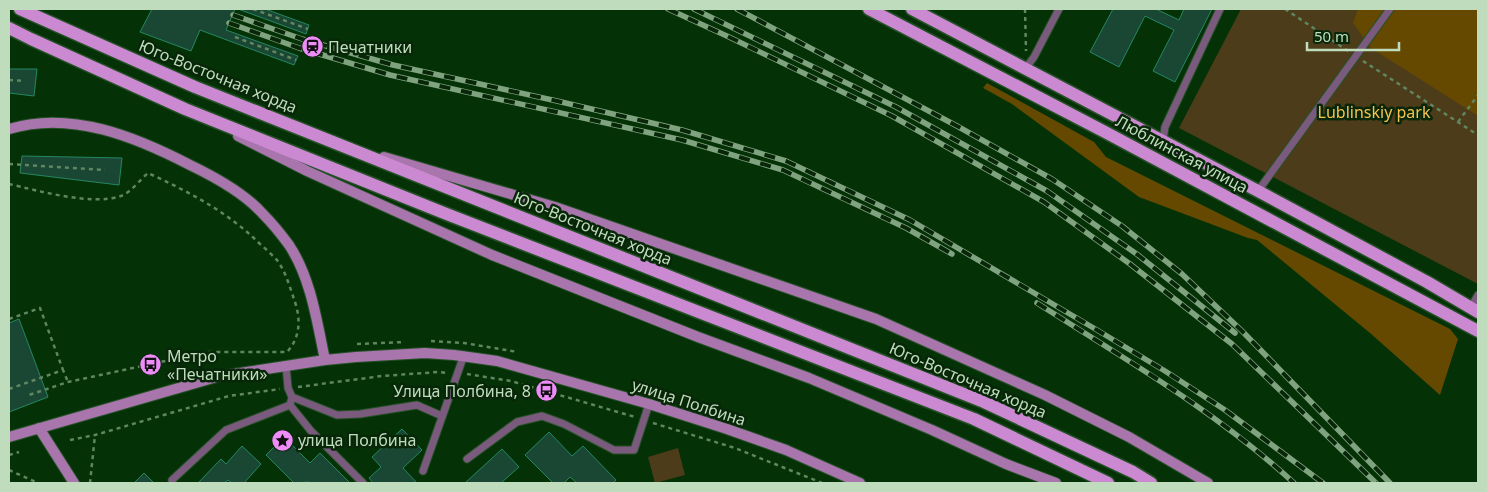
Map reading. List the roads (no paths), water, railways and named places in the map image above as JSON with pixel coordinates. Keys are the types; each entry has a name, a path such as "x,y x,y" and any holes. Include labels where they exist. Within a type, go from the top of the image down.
{"main road":[{"name":"Юго-Восточная хорда","path":"20,9 195,87 984,402 1133,472 1151,483"},
{"name":"Люблинская улица","path":"869,9 1122,140 1478,332"},
{"name":"Люблинская улица","path":"912,9 1258,190 1474,309"},
{"path":"9,28 185,109 308,171 492,255 698,337 818,382 932,430 1006,464 1056,483"},
{"path":"185,109 444,213 974,420 1108,483"},
{"path":"9,129 45,123 72,123 118,133 160,149 222,181 262,212 289,246 305,277 325,360"},
{"path":"345,146 555,207 885,323 1044,395 1129,437 1208,483"},
{"name":"улица Полбина","path":"9,437 220,376 325,360 425,354 464,356 506,363 649,404 727,429 786,450 857,483"},
{"path":"39,428 74,483"}],"lane":[{"path":"1025,69 1034,57 1059,9"},
{"path":"1163,140 1165,127 1220,9"},
{"path":"1258,190 1390,9"},
{"path":"1474,309 1478,295"},
{"path":"423,471 464,356"},
{"path":"286,366 291,401 311,431 363,483"},
{"path":"172,480 226,430 291,401 337,415 360,414 417,405 442,416"},
{"path":"467,459 517,422 542,416 564,424 614,450 634,450 649,404"}],"railway":[{"path":"668,9 892,116 1044,202 1130,264 1232,344 1376,483"},
{"path":"694,9 896,107 1047,191 1138,255 1235,333"},
{"path":"737,9 957,126 1052,179 1122,226 1182,274 1242,331 1390,483"},
{"path":"233,15 302,39 393,65 682,130 786,161 910,220 1097,330 1225,410 1323,483"},
{"path":"229,23 299,48 390,75 682,140 783,170 906,228 952,254"},
{"path":"1037,303 1170,387 1234,433 1294,483"}],"place":[{"name":"Печатники","path":"312,47"},
{"name":"Метро «Печатники»","path":"151,365"},
{"name":"Улица Полбина, 8","path":"547,391"},
{"name":"улица Полбина","path":"282,440"}],"park label":[{"name":"Lublinskiy park","path":"1374,112"}]}
